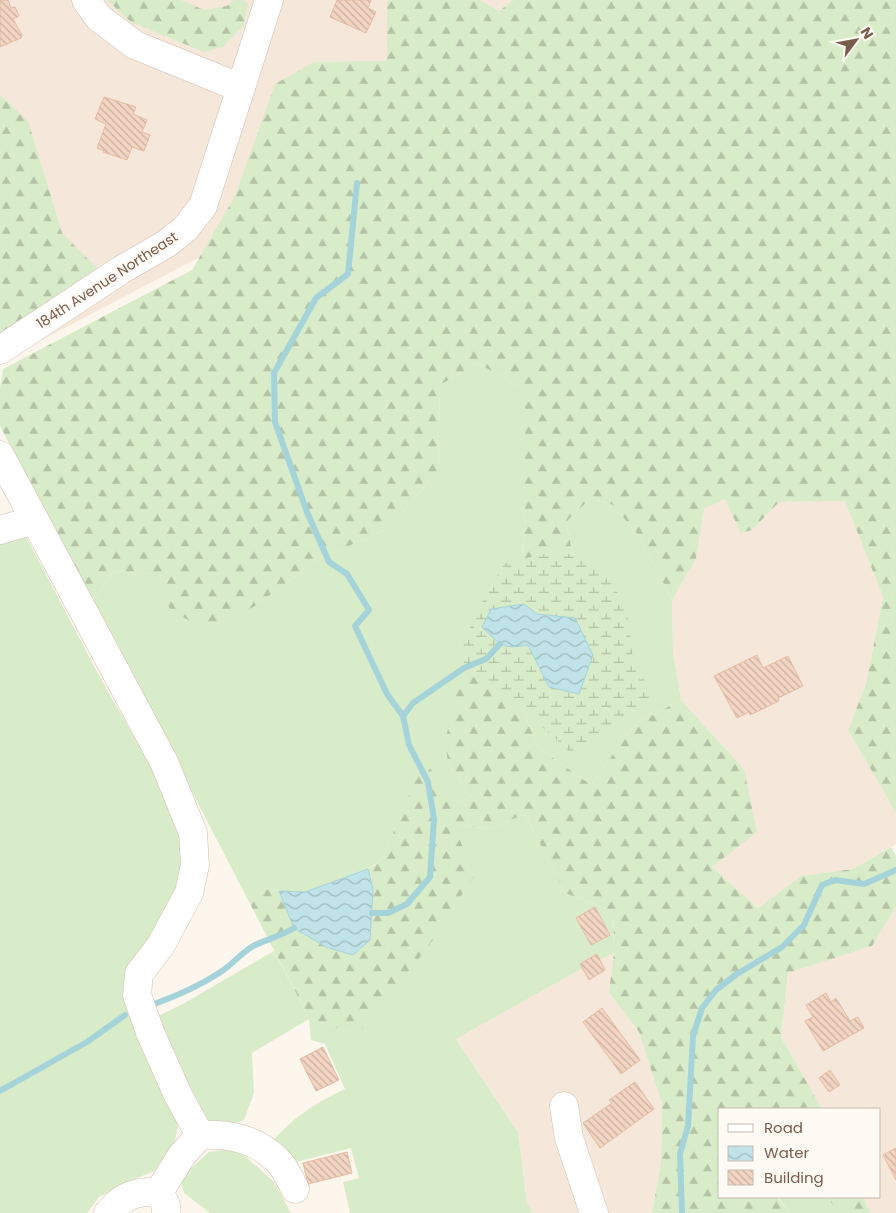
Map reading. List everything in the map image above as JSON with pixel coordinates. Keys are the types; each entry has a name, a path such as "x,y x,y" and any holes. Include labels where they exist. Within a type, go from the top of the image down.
{"street":[{"path":"86,0 99,18 135,45 242,88"},
{"name":"184th Avenue Northeast","path":"0,350 121,270 166,244 186,228 203,206 242,88 268,0"},
{"path":"0,455 164,762 193,833 195,865 188,893 161,945 139,974 137,995 150,1032 178,1095 200,1135"},
{"path":"0,530 34,520"},
{"path":"564,1106 569,1138 594,1213"},
{"path":"108,1213 115,1205 139,1191 163,1203 182,1155 200,1135 226,1134 254,1142 278,1160 295,1189"}],"shaded area":[{"path":"0,0 689,0 0,362"},
{"path":"725,498 752,530 779,502 845,501 883,597 866,684 848,730 896,813 896,844 853,869 801,876 758,908 712,867 744,769 681,700 673,652 672,600 696,559 704,509"},
{"path":"896,906 896,1213 870,1213 863,1198 881,1198 881,1108 821,1108 781,1037 788,973 871,946"},
{"path":"614,953 610,992 639,1032 662,1104 661,1162 652,1213 533,1213 527,1203 518,1132 456,1039 583,968 589,979 605,970 600,960"}],"green space":[{"path":"107,0 181,0 204,10 227,6 234,0 243,0 248,4 244,25 223,47 204,52 131,22"},
{"path":"387,0 480,0 499,11 514,0 896,0 896,813 848,730 866,684 883,597 845,501 779,502 752,530 741,533 725,499 704,509 696,559 672,600 639,536 613,505 591,498 566,522 579,585 521,571 525,512 525,391 478,363 440,385 438,471 387,529 319,559 255,606 206,631 170,609 150,574 114,571 93,601 0,426 0,388 3,369 192,270 235,196 275,84 314,62 387,61"},
{"path":"0,95 28,121 62,233 102,273 0,334"},
{"path":"478,363 525,391 525,512 521,571 579,585 566,522 591,498 613,505 639,536 672,600 673,652 681,700 634,725 591,785 538,747 506,668 448,762 470,797 458,803 423,761 382,860 322,889 303,892 274,890 245,894 93,601 114,571 151,574 170,609 255,606 319,559 387,529 438,471 440,385"},
{"path":"26,536 97,672 177,812 184,872 173,907 133,968 178,1127 171,1157 157,1170 127,1182 99,1197 87,1213 0,1213 0,544"},
{"path":"558,551 598,562 627,608 633,659 652,695 625,723 575,757 505,693 466,673 461,649 479,607 505,563"},
{"path":"506,668 538,747 591,785 634,725 681,700 744,769 757,832 712,867 758,908 801,876 853,869 891,847 896,856 896,906 872,946 788,973 781,1037 821,1108 718,1108 718,1198 778,1198 789,1213 652,1213 661,1162 662,1104 639,1032 609,992 614,953 613,911 565,893 525,814 489,829 454,825 474,876 428,947 357,1035 309,1018 245,894 261,889 279,891 294,928 326,947 353,955 370,940 373,889 368,869 382,860 423,760 458,803 470,797 448,762 445,742 459,679"},
{"path":"525,814 565,893 613,911 614,953 600,960 596,955 580,964 583,968 456,1039 518,1132 527,1203 533,1213 350,1213 343,1182 359,1178 351,1148 288,1164 269,1146 294,1120 323,1100 345,1089 325,1044 311,1040 309,1019 252,1053 254,1093 244,1120 212,1130 196,1120 154,1018 181,1005 274,951 309,1018 357,1035 454,825 489,829"},
{"path":"236,1148 274,1182 291,1213 210,1213 184,1193 180,1178 209,1152"},
{"path":"779,1198 827,1198 841,1213 789,1213"},
{"path":"827,1198 863,1198 870,1213 841,1213"}],"water":[{"path":"524,604 537,614 575,618 593,655 579,694 549,687 528,645 512,647 502,645 482,627 491,609"},
{"path":"368,869 373,889 370,940 353,955 326,947 294,928 279,891 305,892"}],"building":[{"path":"0,0 8,0 11,8 15,7 19,16 13,19 22,35 21,38 0,47"},
{"path":"337,0 371,0 368,8 376,12 366,33 330,17"},
{"path":"104,97 136,107 133,114 147,120 142,132 150,135 144,151 132,147 127,160 97,148 106,124 95,119"},
{"path":"757,655 763,668 788,656 803,686 778,698 779,701 750,715 749,712 737,718 714,676"},
{"path":"595,907 610,935 591,945 576,918"},
{"path":"597,954 605,970 589,980 580,964"},
{"path":"826,993 831,1002 836,998 850,1021 858,1017 864,1028 823,1051 805,1021 813,1017 806,1005"},
{"path":"602,1008 640,1060 621,1074 583,1022"},
{"path":"323,1047 339,1080 316,1091 300,1059"},
{"path":"830,1070 840,1085 829,1092 819,1078"},
{"path":"635,1082 654,1109 600,1148 583,1123 612,1103 609,1100"},
{"path":"896,1148 896,1180 883,1155"},
{"path":"347,1152 352,1173 308,1184 303,1163"}],"waterway":[{"path":"357,183 348,274 316,298 274,373 275,422 307,512 329,562 347,574 369,610 355,626 387,694 403,716 409,745 428,782 434,819 430,877 407,904 388,913 372,913"},
{"path":"403,716 413,703 464,668 486,659 500,644"},
{"path":"682,1213 680,1154 688,1126 693,1036 702,1008 716,990 737,974 782,947 804,925 822,885 835,880 864,884 896,870"},
{"path":"149,1006 205,982 255,945 294,928"},
{"path":"0,1091 87,1042 125,1015"}]}
